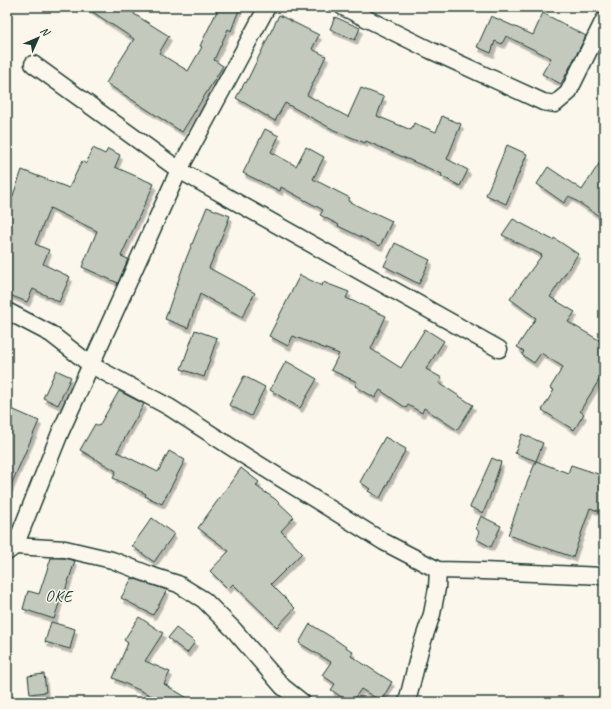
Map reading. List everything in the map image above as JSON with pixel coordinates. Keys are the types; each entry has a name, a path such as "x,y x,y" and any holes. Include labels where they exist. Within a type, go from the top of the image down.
{"street":[{"path":"268,7 179,170 60,433 11,549 65,549 112,560 178,584 204,600 234,630 283,687 302,702"},
{"path":"343,7 430,50 543,102 555,104 568,93 604,20"},
{"path":"33,64 179,170 499,349"},
{"path":"7,311 51,334 91,365 169,407 384,542 438,570 601,573"},
{"path":"407,702 420,650 432,614 438,570"}],"building":[{"path":"85,7 128,7 135,12 134,14 169,36 159,53 188,71 202,47 200,46 219,7 240,7 231,31 228,29 214,60 223,66 182,132 106,83 134,39"},
{"path":"543,13 586,36 561,84 542,74 551,58 506,36 502,44 495,41 491,53 477,47 491,16 533,35"},
{"path":"279,15 319,35 312,49 326,56 307,95 348,117 361,88 384,97 377,116 411,130 414,123 436,132 442,116 461,124 447,159 468,170 460,186 441,176 442,174 366,141 365,143 334,130 285,103 275,121 236,98 245,82 246,83"},
{"path":"335,17 360,28 355,40 330,29"},
{"path":"265,129 279,136 271,152 296,166 306,147 324,157 313,179 350,198 348,201 392,221 380,246 338,226 339,225 320,215 323,210 281,187 280,191 243,173"},
{"path":"507,145 527,154 506,204 486,195"},
{"path":"93,148 105,154 108,149 120,155 115,167 154,184 121,256 128,259 118,283 82,267 97,231 50,208 35,244 49,250 43,264 70,277 59,302 33,289 27,302 7,294 7,206 12,198 22,170 69,188 82,161 86,164"},
{"path":"604,156 604,209 599,216 569,196 564,203 537,184 548,167 582,190"},
{"path":"207,207 230,216 209,268 255,293 242,317 200,294 188,328 165,319 184,264"},
{"path":"513,219 553,240 554,238 578,254 550,297 575,312 568,322 604,343 604,383 599,380 580,411 584,414 574,430 542,410 554,390 550,388 563,367 541,353 534,363 522,355 524,351 517,347 536,318 510,299 542,255 502,235"},
{"path":"395,243 430,260 419,284 384,266"},
{"path":"300,275 322,286 323,282 349,292 346,298 386,316 371,349 401,368 425,329 444,341 426,369 442,378 439,383 473,405 457,430 424,408 422,413 408,405 406,408 380,390 375,398 355,386 357,382 331,370 339,354 293,336 288,346 269,336"},
{"path":"195,330 217,338 204,377 181,369"},
{"path":"286,361 317,379 300,408 270,390"},
{"path":"56,370 71,377 58,405 43,398"},
{"path":"244,376 265,387 251,416 229,405"},
{"path":"119,391 144,404 117,452 158,472 169,451 185,460 162,504 145,496 146,494 113,478 116,471 80,450 95,424 99,426"},
{"path":"7,407 39,421 7,494"},
{"path":"522,434 543,443 536,461 515,453"},
{"path":"385,437 406,449 380,498 368,491 370,489 360,482"},
{"path":"492,458 501,462 483,513 470,507"},
{"path":"536,461 568,473 571,465 604,476 604,504 601,512 590,508 573,557 508,535"},
{"path":"241,468 259,482 256,486 275,499 294,517 281,531 302,553 271,584 295,608 277,627 233,584 228,589 210,571 229,551 198,528"},
{"path":"481,516 501,526 491,547 476,539 479,532 476,528"},
{"path":"152,518 174,534 154,562 132,546"},
{"path":"51,558 64,558 75,561 54,619 23,609 28,591 39,594"},
{"path":"132,578 167,590 153,615 121,598"},
{"path":"139,617 163,633 145,661 170,672 164,684 194,702 165,702 113,678 128,643 124,640"},
{"path":"51,622 75,629 70,649 45,642"},
{"path":"310,624 353,652 351,656 392,682 381,701 361,689 352,702 349,702 331,690 335,684 322,675 331,662 299,643"},
{"path":"176,628 195,642 187,653 168,638"},
{"path":"44,674 46,692 30,694 28,676"}],"district":[{"name":"OKE","path":"59,596"}]}
